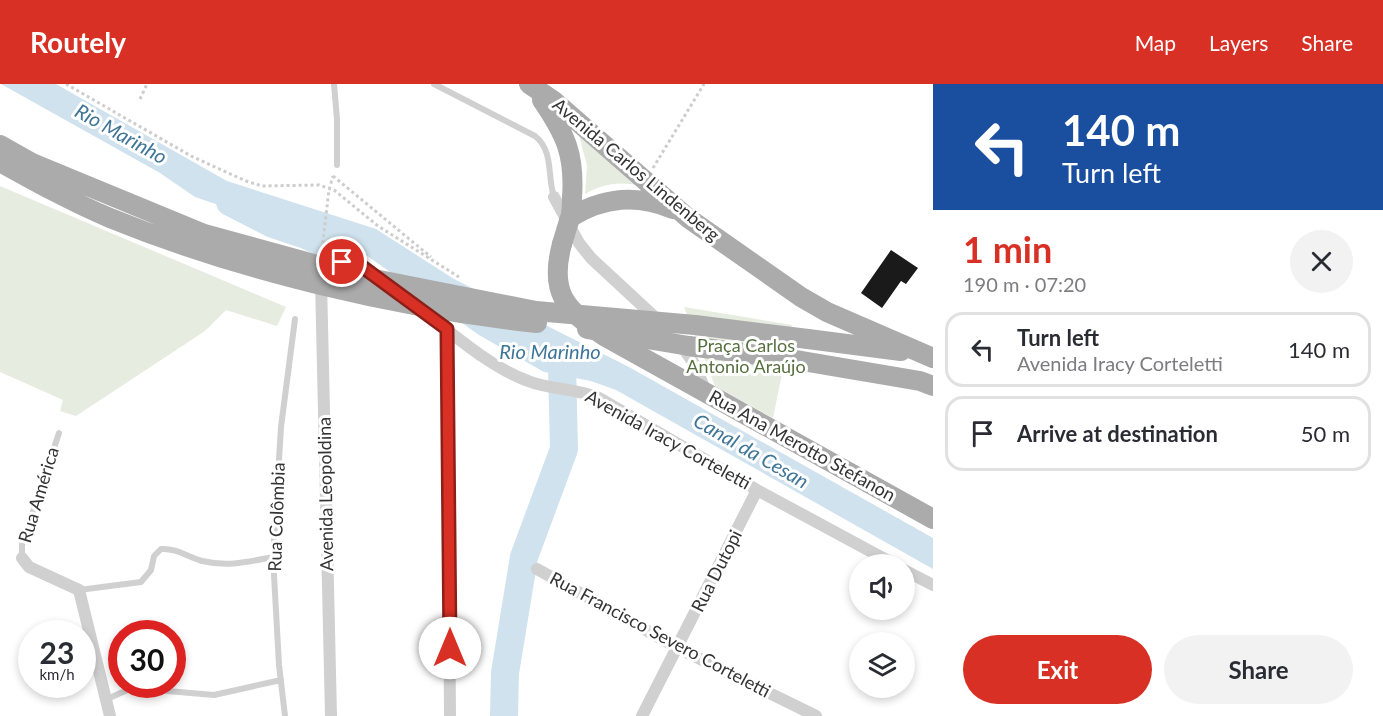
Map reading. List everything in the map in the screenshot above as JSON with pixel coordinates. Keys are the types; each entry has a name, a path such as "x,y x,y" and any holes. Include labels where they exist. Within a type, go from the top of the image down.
{"main road":[{"name":"Avenida Carlos Lindenberg","path":"529,85 554,101 688,218 801,297 864,329 933,359"},
{"name":"Rua Ana Merotto Stefanon","path":"529,85 541,98 563,134 572,159 570,219 557,269 561,294 575,315 604,336 933,519"},
{"path":"0,145 32,163 204,234 354,275 536,311 695,325 913,353 933,359"},
{"path":"0,162 52,191 109,218 286,276 425,307 516,321 611,331 689,346 802,361 920,381 933,386"},
{"path":"570,219 599,203 630,198 660,203 688,218"}],"street":[{"path":"555,197 579,243 591,258 655,317 687,351 705,392"},
{"name":"Avenida Iracy Corteletti","path":"321,273 334,264 350,262 358,264 501,368 528,381 567,388 599,398 757,490 875,554"},
{"name":"Avenida Leopoldina","path":"321,273 331,716"},
{"path":"447,329 450,716"},
{"name":"Rua Dutopi","path":"642,716 757,490"},
{"name":"Rua América","path":"21,558 29,567 79,590"},
{"name":"Rua Francisco Severo Corteletti","path":"537,568 678,648 816,716"},
{"path":"915,576 933,585"},
{"path":"79,590 110,716"}],"lane":[{"path":"334,84 337,165"},
{"path":"434,84 542,142 548,154 551,186 555,197"},
{"name":"Rua Colômbia","path":"285,716 273,557 281,427 295,319"},
{"name":"Rua América","path":"21,558 22,545 59,433"},
{"path":"79,590 141,582 151,570 154,556 161,549 170,549 200,560 228,565 273,557"},
{"path":"107,699 132,688 214,695 281,680"}],"path":[{"path":"140,99 147,84"},
{"path":"646,179 704,84"},
{"path":"322,252 329,190 333,176 443,267"}],"green space":[{"path":"579,135 640,186 611,184 585,194 587,166"},
{"path":"0,186 286,307 277,326 226,310 205,331 76,416 60,411 63,400 0,372"},
{"name":"Praça Carlos Antonio Araújo","path":"684,307 792,325 773,418 715,386"}],"water":[{"name":"Rio Marinho","path":"1,84 56,84 227,181 376,229 454,279 629,367 933,538 933,569 915,559 915,554 906,554 616,390 591,381 544,372 479,335 366,255 195,197 160,173"}],"building":[{"path":"891,250 918,268 906,284 901,281 882,308 861,293"}],"waterway":[{"name":"Rio Marinho","path":"230,202 273,224 321,242 369,280"},
{"name":"Rio Marinho","path":"504,716 505,673 524,557 564,449 562,366"}],"route":[{"path":"342,262 358,264 447,329 450,648"}],"water label":[{"name":"Canal da Cesan","path":"751,451"}]}
